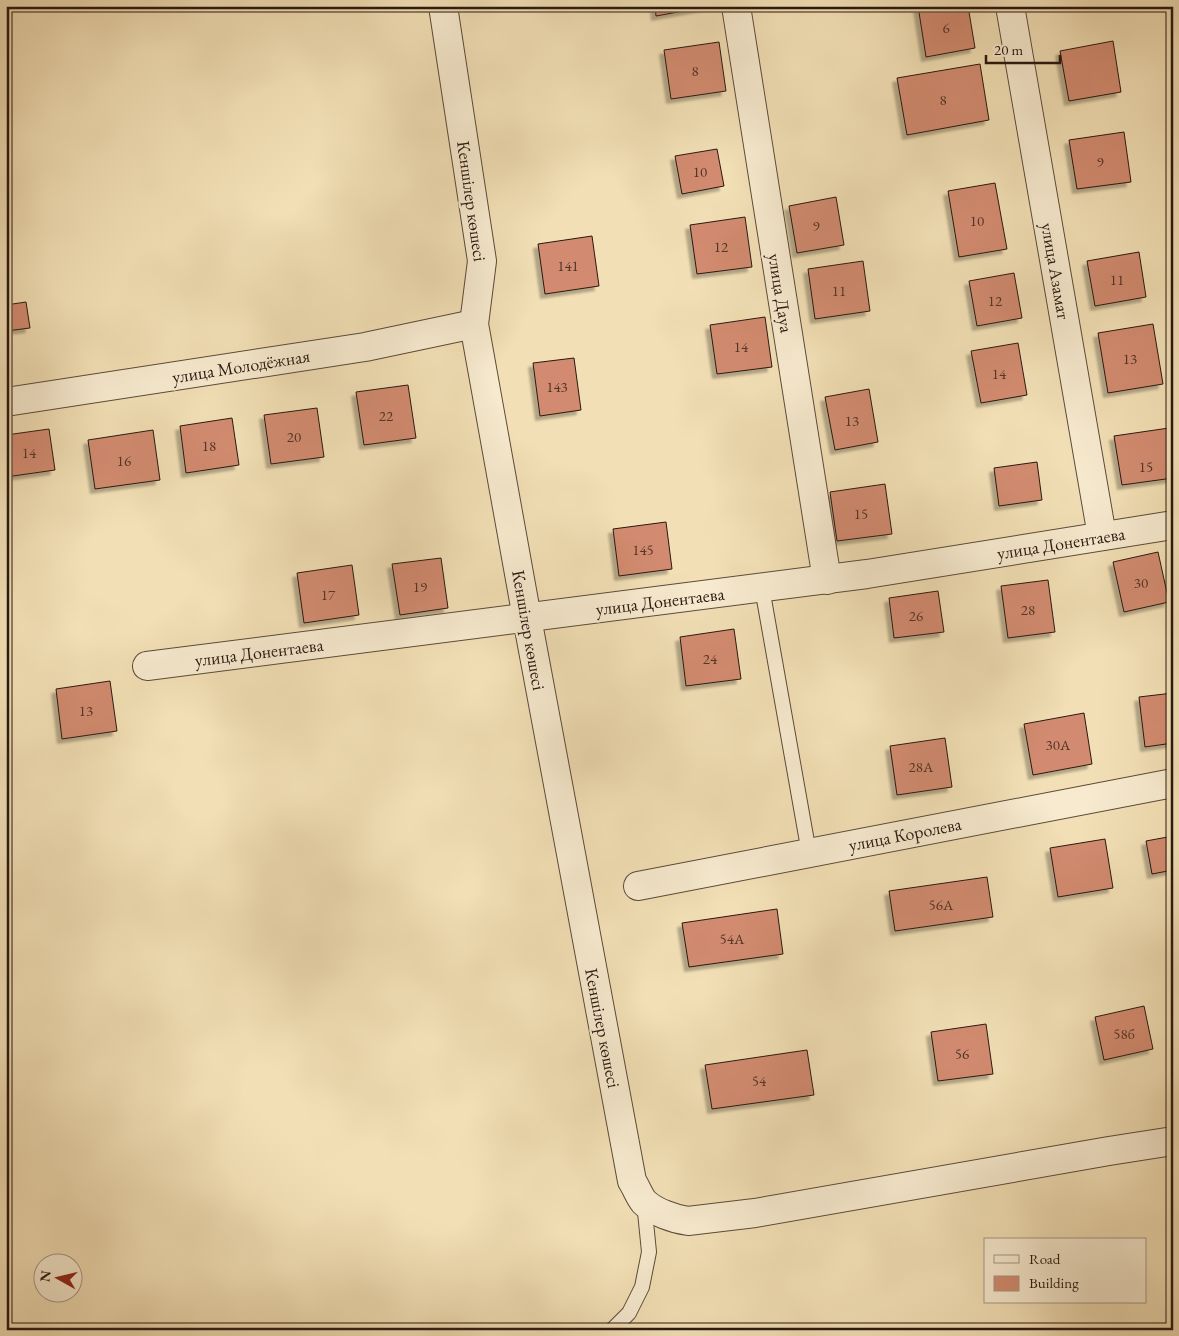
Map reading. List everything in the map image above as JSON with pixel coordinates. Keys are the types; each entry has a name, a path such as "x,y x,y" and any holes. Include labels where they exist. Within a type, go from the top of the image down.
{"street":[{"name":"Кеншілер көшесі","path":"443,6 482,260 474,324 526,618 632,1181 644,1202 663,1214 688,1221 755,1213 1173,1141"},
{"name":"улица Дауа","path":"736,6 827,580"},
{"name":"улица Азамат","path":"1010,6 1102,536"},
{"name":"улица Молодёжная","path":"6,402 365,347 474,324"},
{"name":"улица Донентаева","path":"146,666 827,580 1173,525"},
{"name":"улица Королева","path":"638,886 1173,783"}],"lane":[{"path":"762,588 809,853"},
{"path":"612,1330 629,1313 642,1287 649,1252 644,1202"}],"building":[{"path":"655,6 711,6 656,16"},
{"path":"918,6 968,6 975,48 926,57"},
{"path":"1113,41 1121,92 1069,101 1060,51"},
{"path":"719,42 726,91 671,99 664,50"},
{"path":"980,64 989,120 907,135 897,78"},
{"path":"1124,132 1131,182 1077,189 1069,140"},
{"path":"717,149 724,186 682,194 675,156"},
{"path":"995,183 1007,249 959,257 948,191"},
{"path":"836,197 844,245 797,253 789,206"},
{"path":"745,217 752,267 697,274 690,225"},
{"path":"592,236 599,286 545,294 538,244"},
{"path":"1139,252 1146,297 1095,306 1087,261"},
{"path":"863,261 870,311 815,319 808,269"},
{"path":"1014,273 1022,318 977,326 969,281"},
{"path":"26,302 30,328 6,331 6,305"},
{"path":"765,317 772,367 717,374 710,325"},
{"path":"1153,324 1163,384 1108,393 1098,333"},
{"path":"1018,343 1027,395 981,403 971,351"},
{"path":"574,358 581,410 540,416 533,363"},
{"path":"408,385 416,438 364,445 356,392"},
{"path":"869,389 878,442 835,450 825,397"},
{"path":"317,408 324,457 271,464 264,415"},
{"path":"232,418 239,465 186,473 180,426"},
{"path":"1169,428 1173,454 1173,478 1122,485 1114,436"},
{"path":"49,429 55,470 6,477 6,435"},
{"path":"153,430 160,480 95,489 88,440"},
{"path":"1037,462 1042,500 999,506 994,468"},
{"path":"885,484 892,534 837,541 830,492"},
{"path":"666,522 672,569 619,576 613,529"},
{"path":"1158,552 1169,602 1124,612 1113,562"},
{"path":"441,558 448,608 400,615 392,564"},
{"path":"352,565 359,615 304,623 297,573"},
{"path":"1048,580 1055,632 1008,638 1001,586"},
{"path":"938,591 944,632 894,638 889,598"},
{"path":"734,629 741,679 686,686 680,637"},
{"path":"110,681 117,731 62,739 56,689"},
{"path":"1173,693 1173,743 1145,747 1139,697"},
{"path":"1084,713 1092,764 1033,775 1024,724"},
{"path":"945,738 952,787 897,795 890,746"},
{"path":"1173,836 1173,870 1152,874 1146,841"},
{"path":"1105,839 1113,888 1058,897 1050,848"},
{"path":"987,877 993,917 895,931 889,891"},
{"path":"777,909 783,954 689,967 682,923"},
{"path":"1144,1006 1153,1049 1104,1060 1095,1017"},
{"path":"986,1024 993,1074 938,1081 931,1032"},
{"path":"807,1050 814,1095 712,1109 705,1065"}]}
